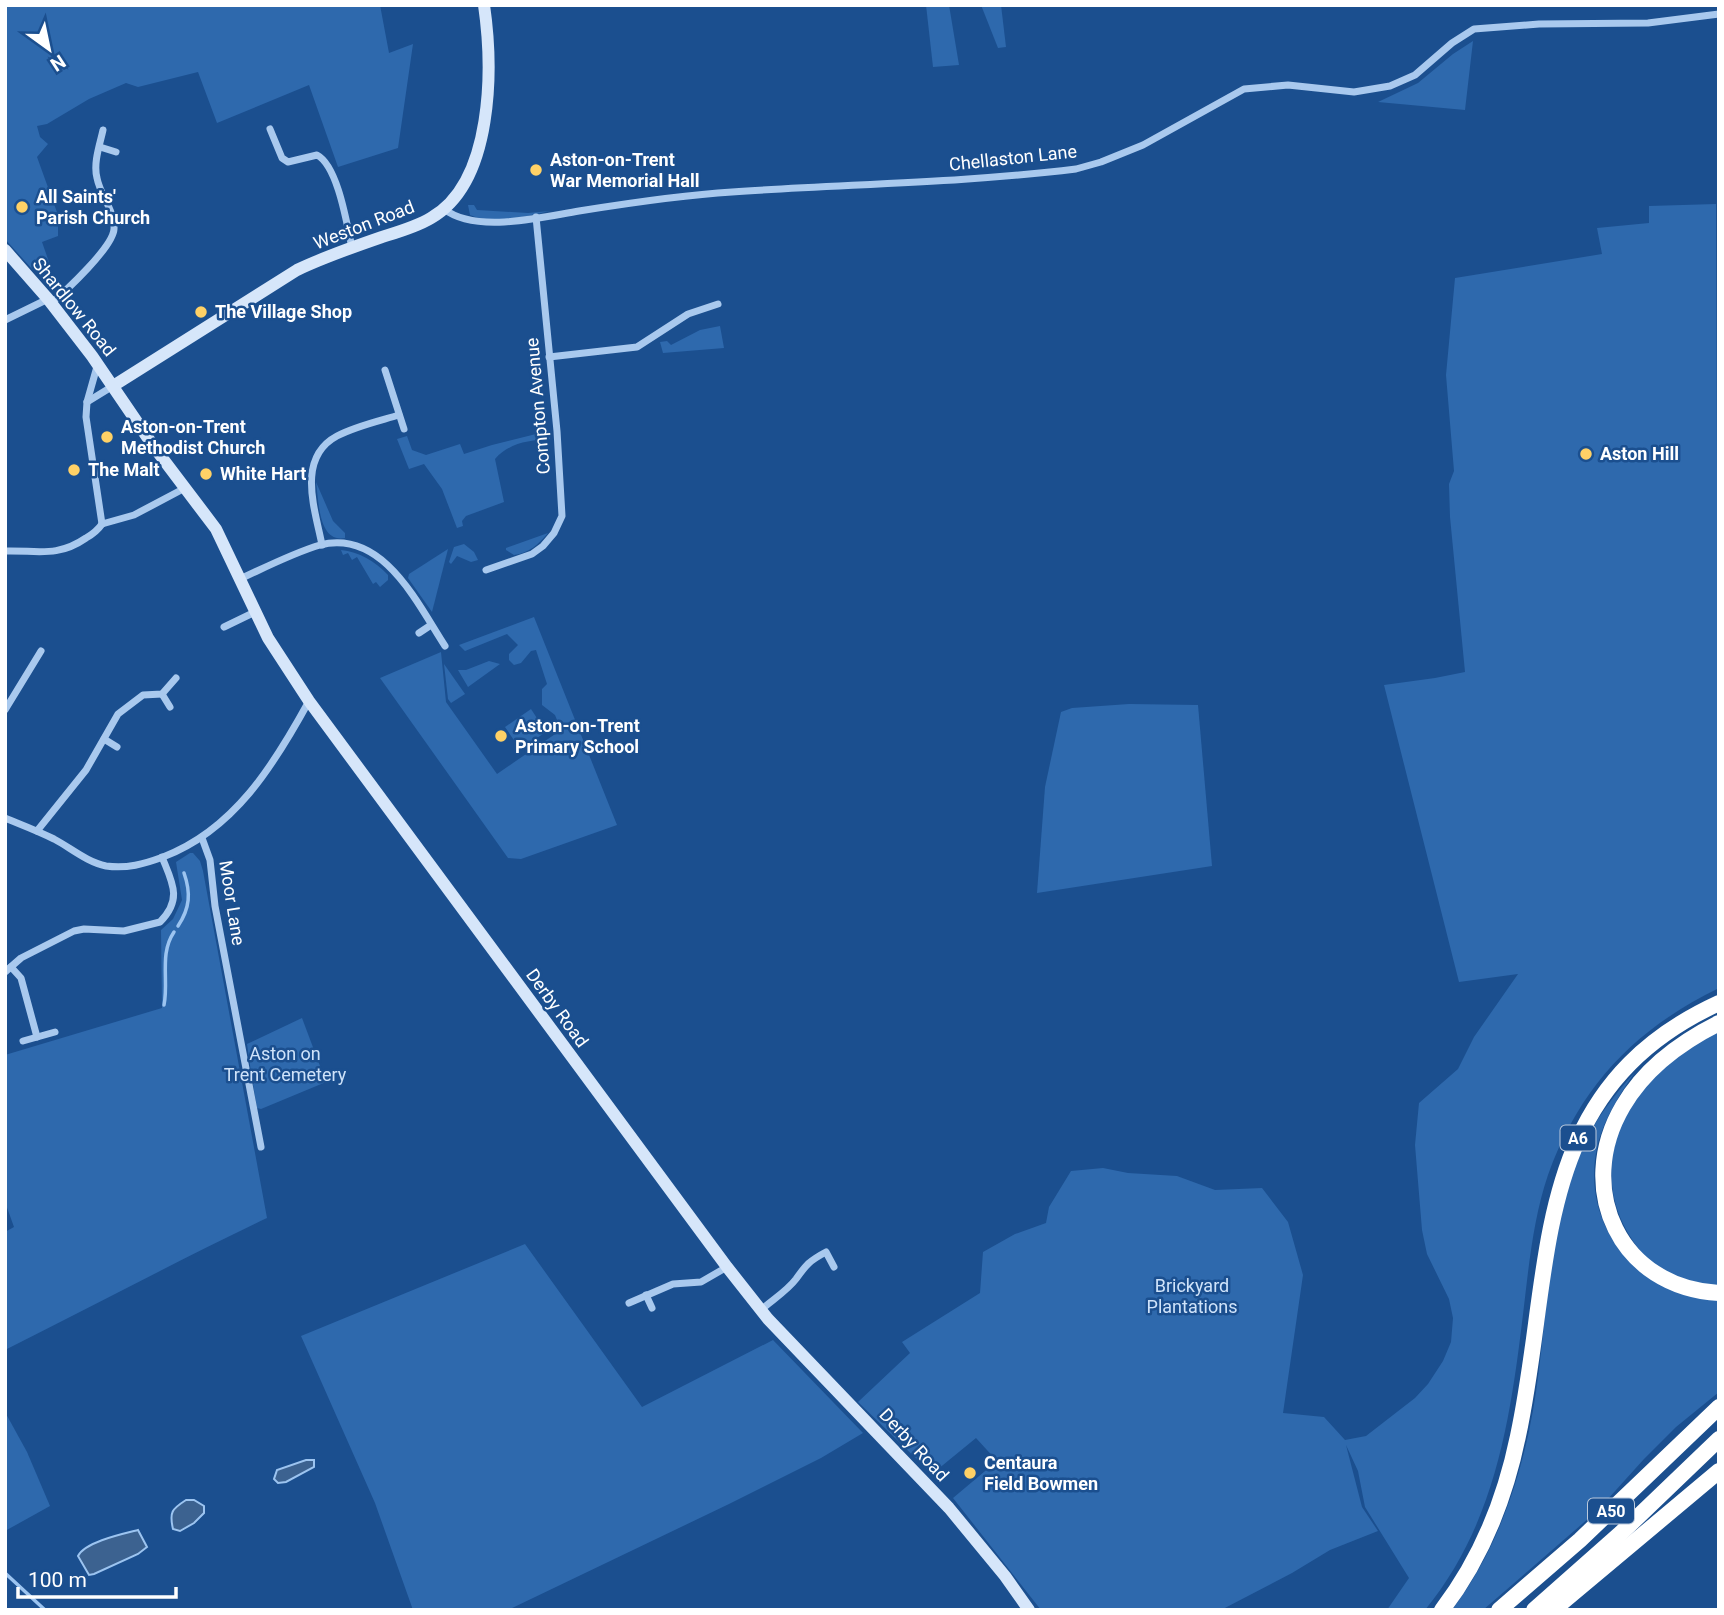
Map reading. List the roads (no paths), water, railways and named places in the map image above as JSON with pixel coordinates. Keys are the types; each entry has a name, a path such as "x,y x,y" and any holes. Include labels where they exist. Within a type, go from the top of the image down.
{"highway":[{"name":"A6","path":"1442,1610 1481,1546 1506,1484 1522,1415 1548,1236 1561,1182 1576,1143 1595,1108 1630,1064 1667,1033 1719,1003"},
{"path":"1719,1023 1666,1056 1636,1087 1613,1124 1603,1169 1605,1201 1612,1222 1622,1242 1638,1261 1666,1280 1695,1290 1719,1293"},
{"name":"A50","path":"1499,1610 1589,1532 1719,1406"},
{"name":"A50","path":"1534,1610 1622,1532 1719,1439"},
{"path":"1553,1610 1719,1471"}],"street":[{"name":"Weston Road","path":"113,386 297,270 418,225 456,198 468,178 481,139 488,74 484,5"},
{"name":"Chellaston Lane","path":"444,209 461,219 481,222 513,221 730,192 926,182 1076,169 1143,145 1244,89 1288,85 1354,92 1390,86 1415,75 1452,43 1474,29 1539,24 1648,23 1719,14"},
{"path":"270,129 282,158 288,162 317,155 327,163 344,212 352,248"},
{"path":"5,320 50,301 64,291 112,238 113,221 97,178 96,167 103,130"},
{"path":"100,147 116,152"},
{"name":"Compton Avenue","path":"486,570 532,554 554,533 562,516 536,217"},
{"name":"Shardlow Road","path":"5,250 50,301 113,386"},
{"path":"549,357 636,347 688,314 718,304"},
{"path":"5,551 60,551 78,544 102,524 86,417 87,402 98,363"},
{"path":"384,370 404,429"},
{"path":"87,402 113,386"},
{"name":"Derby Road","path":"113,386 224,542 255,612 280,658 309,701 727,1267 761,1310 949,1508 1005,1576 1028,1610"},
{"path":"322,545 311,484 312,470 321,451 330,440 346,432 399,415"},
{"path":"102,524 134,515 186,487"},
{"path":"240,579 322,545 355,545 381,557 398,577 445,646"},
{"path":"502,554 506,564"},
{"path":"224,626 255,612"},
{"path":"419,634 431,625"},
{"path":"5,710 41,651"},
{"path":"37,831 86,770 118,714 138,698 162,694 176,678"},
{"path":"162,694 170,707"},
{"path":"5,818 37,831 105,866 132,867 162,857 202,838 229,816 271,764 309,701"},
{"path":"104,739 117,747"},
{"name":"Moor Lane","path":"202,838 210,860 215,906 261,1147"},
{"path":"37,1037 21,978 8,969 21,958 74,931 124,931 160,922 174,902 173,885 162,857"},
{"path":"23,1041 55,1032"},
{"path":"761,1310 796,1279 804,1265 815,1258 826,1252 834,1267"},
{"path":"629,1303 673,1284 701,1282 727,1267"},
{"path":"646,1295 652,1308"}],"waterway":[{"path":"178,926 188,900 184,873"},
{"path":"164,1005 167,949 174,932"},
{"path":"5,1573 45,1610"}],"place":[{"name":"Aston-on-Trent War Memorial Hall","path":"536,170"},
{"name":"All Saints' Parish Church","path":"22,207"},
{"name":"The Village Shop","path":"201,312"},
{"name":"Aston-on-Trent Methodist Church","path":"107,437"},
{"name":"Aston Hill","path":"1586,454"},
{"name":"The Malt","path":"74,470"},
{"name":"White Hart","path":"206,474"},
{"name":"Aston-on-Trent Primary School","path":"501,736"},
{"name":"Centaura Field Bowmen","path":"970,1473"}],"park label":[{"name":"Aston on Trent Cemetery","path":"285,1064"},
{"name":"Brickyard Plantations","path":"1192,1296"}]}
